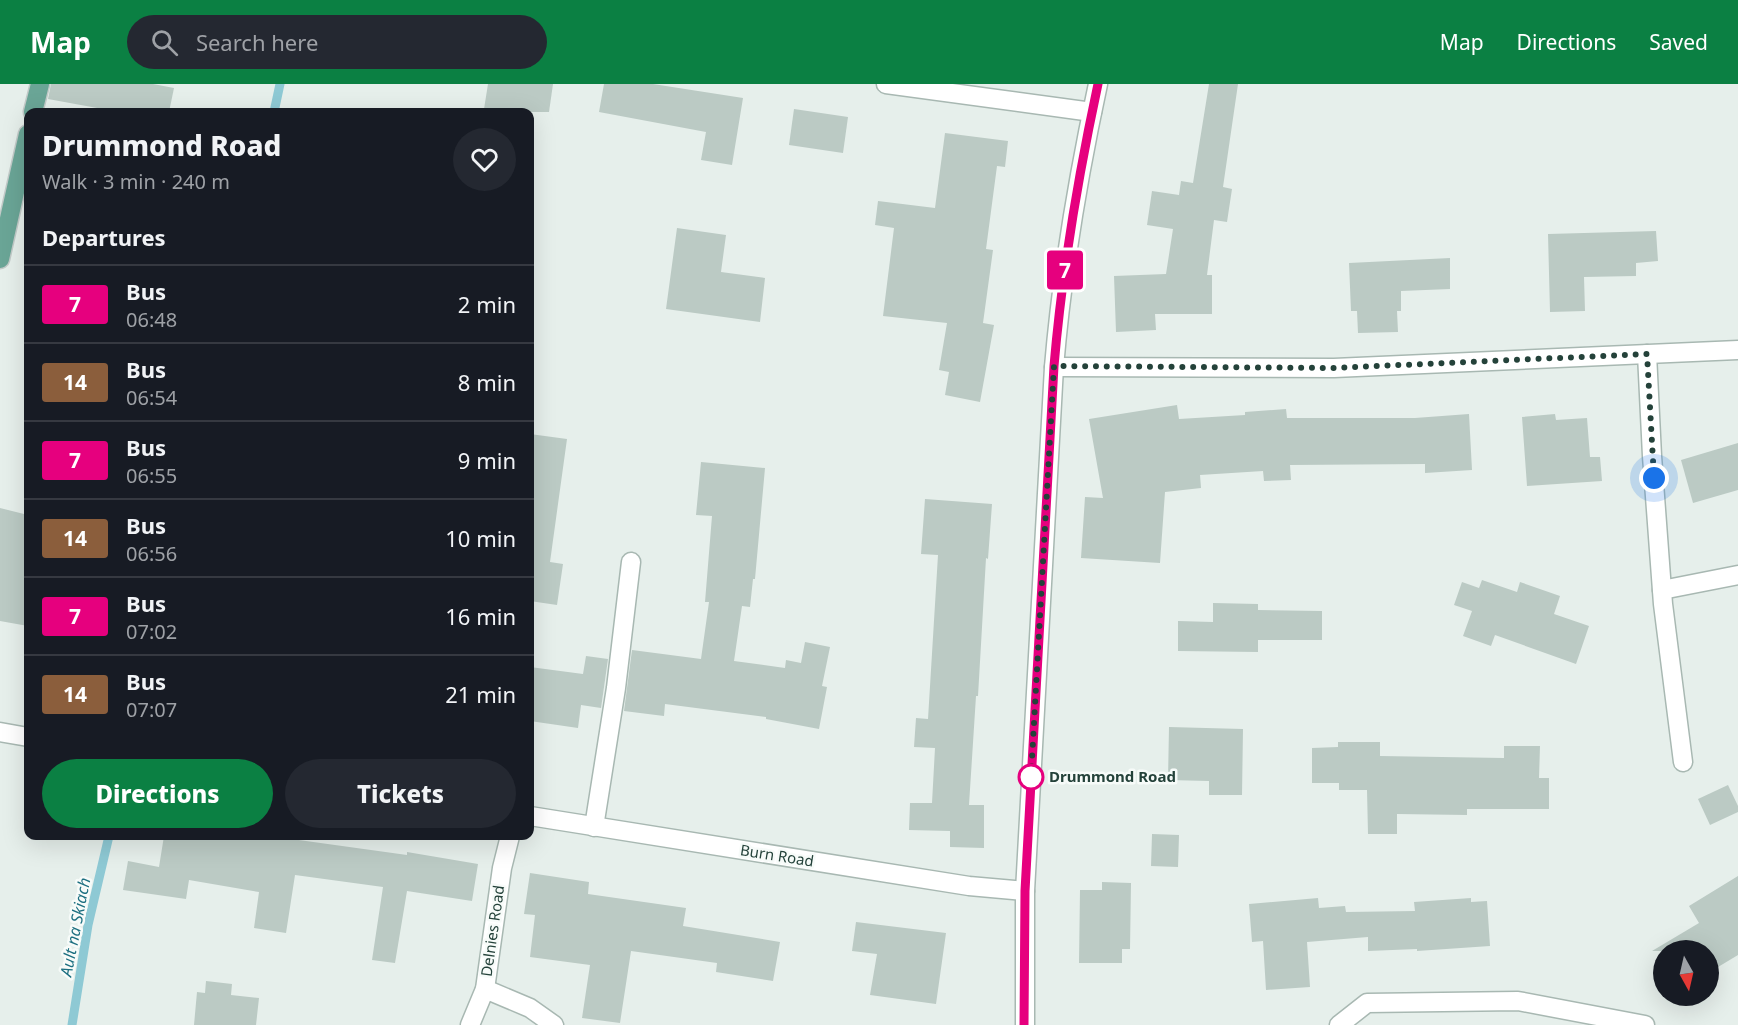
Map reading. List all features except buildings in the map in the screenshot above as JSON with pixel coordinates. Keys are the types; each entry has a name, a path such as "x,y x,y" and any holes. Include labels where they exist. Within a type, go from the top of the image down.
{"main road":[{"path":"34,108 40,84"},
{"path":"0,259 24,152"}],"street":[{"path":"886,84 1092,112"},
{"path":"1024,1025 1025,891 1054,366 1063,283 1098,84"},
{"path":"1054,366 1334,368 1738,350"},
{"path":"1647,354 1662,590 1683,762"},
{"path":"594,827 616,688 631,561"},
{"path":"1662,590 1738,575"},
{"path":"0,732 24,736"},
{"name":"Burn Road","path":"534,817 969,886 1025,891"},
{"name":"Delnies Road","path":"470,1025 484,989 502,868 509,840"},
{"path":"484,989 530,1008 554,1025"},
{"path":"1339,1025 1367,1003 1518,1001 1646,1025"}],"waterway":[{"name":"Ault na Skiach","path":"275,108 280,84"},
{"name":"Ault na Skiach","path":"72,1025 88,925 108,840"}],"bus line":[{"name":"7","path":"1024,1025 1025,891 1054,366 1058,316 1068,250 1098,84"}],"place":[{"name":"Drummond Road","path":"1031,777"}],"route":[{"path":"1031,777 1054,366 1334,368 1647,354 1654,478"}]}
